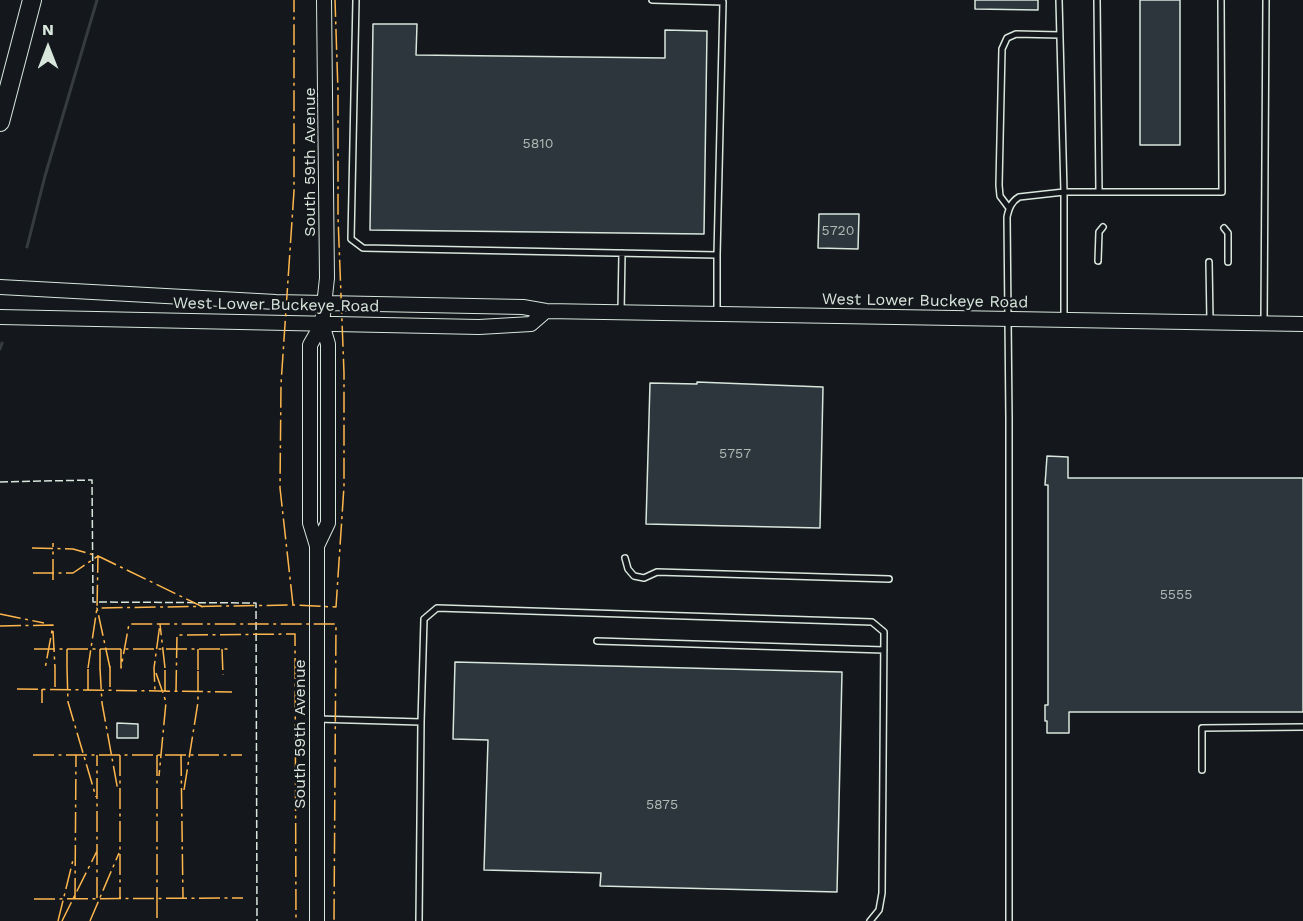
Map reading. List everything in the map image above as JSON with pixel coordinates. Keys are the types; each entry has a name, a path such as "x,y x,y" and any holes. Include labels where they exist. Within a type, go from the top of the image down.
{"highway":[{"path":"0,122 32,0"}],"main road":[{"name":"South 59th Avenue","path":"316,921 317,546 310,523 310,345 322,324 327,278 324,0"},
{"name":"West Lower Buckeye Road","path":"0,287 276,302 523,306 546,311 1303,324"},
{"name":"West Lower Buckeye Road","path":"0,317 506,326 531,324 546,311"}],"lane":[{"path":"356,0 351,239 363,248 717,255"},
{"path":"652,0 723,2 717,313"},
{"path":"1059,0 1064,192 1064,320"},
{"path":"1097,0 1099,192"},
{"path":"1009,921 1007,228 1009,208 1013,200 1020,196 1064,192 1222,192 1221,0"},
{"path":"1264,323 1266,0"},
{"path":"1009,208 1000,196 999,185 1002,49 1007,38 1016,34 1060,34"},
{"path":"1098,261 1099,232 1103,227"},
{"path":"1224,228 1228,233 1228,262"},
{"path":"621,312 622,253"},
{"path":"1209,262 1210,322"},
{"path":"626,558 628,569 634,576 644,578 657,572 889,579"},
{"path":"419,921 424,619 437,608 872,622 884,632 884,650 882,893 879,910 870,921"},
{"path":"597,641 884,650"},
{"path":"316,719 421,722"},
{"path":"1202,770 1202,728 1303,728"}],"building":[{"path":"975,0 1038,0 1038,10 975,9"},
{"path":"1140,0 1180,0 1180,145 1140,145"},
{"path":"373,24 417,24 416,55 665,58 665,30 707,31 704,234 370,230"},
{"path":"819,214 859,214 858,249 818,248"},
{"path":"697,382 823,387 820,528 646,524 650,383 697,384"},
{"path":"1047,456 1068,457 1068,478 1303,478 1303,712 1069,712 1069,733 1047,733 1045,705 1048,705 1048,485 1045,485"},
{"path":"455,662 842,672 837,892 600,886 601,873 484,870 488,740 453,739"},
{"path":"117,723 138,724 138,738 117,738"}],"waterway":[{"path":"27,247 45,176 97,0"},
{"path":"0,349 2,343"}],"fence":[{"path":"0,482 92,480 93,602 256,603 257,921"}],"power":[{"path":"293,605 280,488 281,384 294,191 294,0"},
{"path":"110,668 97,608 293,605 336,607 344,486 344,373 338,217 335,0"},
{"path":"53,543 53,580"},
{"path":"32,548 73,549 98,556 203,607"},
{"path":"33,573 73,573 98,556 97,608 88,668"},
{"path":"0,614 44,623"},
{"path":"121,649 121,668 129,624 160,624 154,668 155,691"},
{"path":"165,668 160,624 336,624 334,921"},
{"path":"0,626 53,625 45,669"},
{"path":"53,631 55,668"},
{"path":"176,691 177,635 295,634 296,921"},
{"path":"34,649 231,649"},
{"path":"67,649 67,669"},
{"path":"100,649 100,670"},
{"path":"198,649 198,670"},
{"path":"222,649 223,675"},
{"path":"55,666 55,690"},
{"path":"88,666 88,690"},
{"path":"110,666 110,690"},
{"path":"165,667 165,691"},
{"path":"67,668 68,702 96,797"},
{"path":"100,668 102,703 118,791"},
{"path":"184,790 198,702 198,668"},
{"path":"156,673 166,702 159,776"},
{"path":"17,689 232,692"},
{"path":"42,689 42,703"},
{"path":"33,755 242,755"},
{"path":"75,899 76,755"},
{"path":"97,755 97,898"},
{"path":"120,755 120,898"},
{"path":"157,755 157,898"},
{"path":"181,755 183,898"},
{"path":"62,921 97,851"},
{"path":"90,921 119,853"},
{"path":"58,921 73,860"},
{"path":"157,897 157,921"},
{"path":"34,899 243,898"}]}
